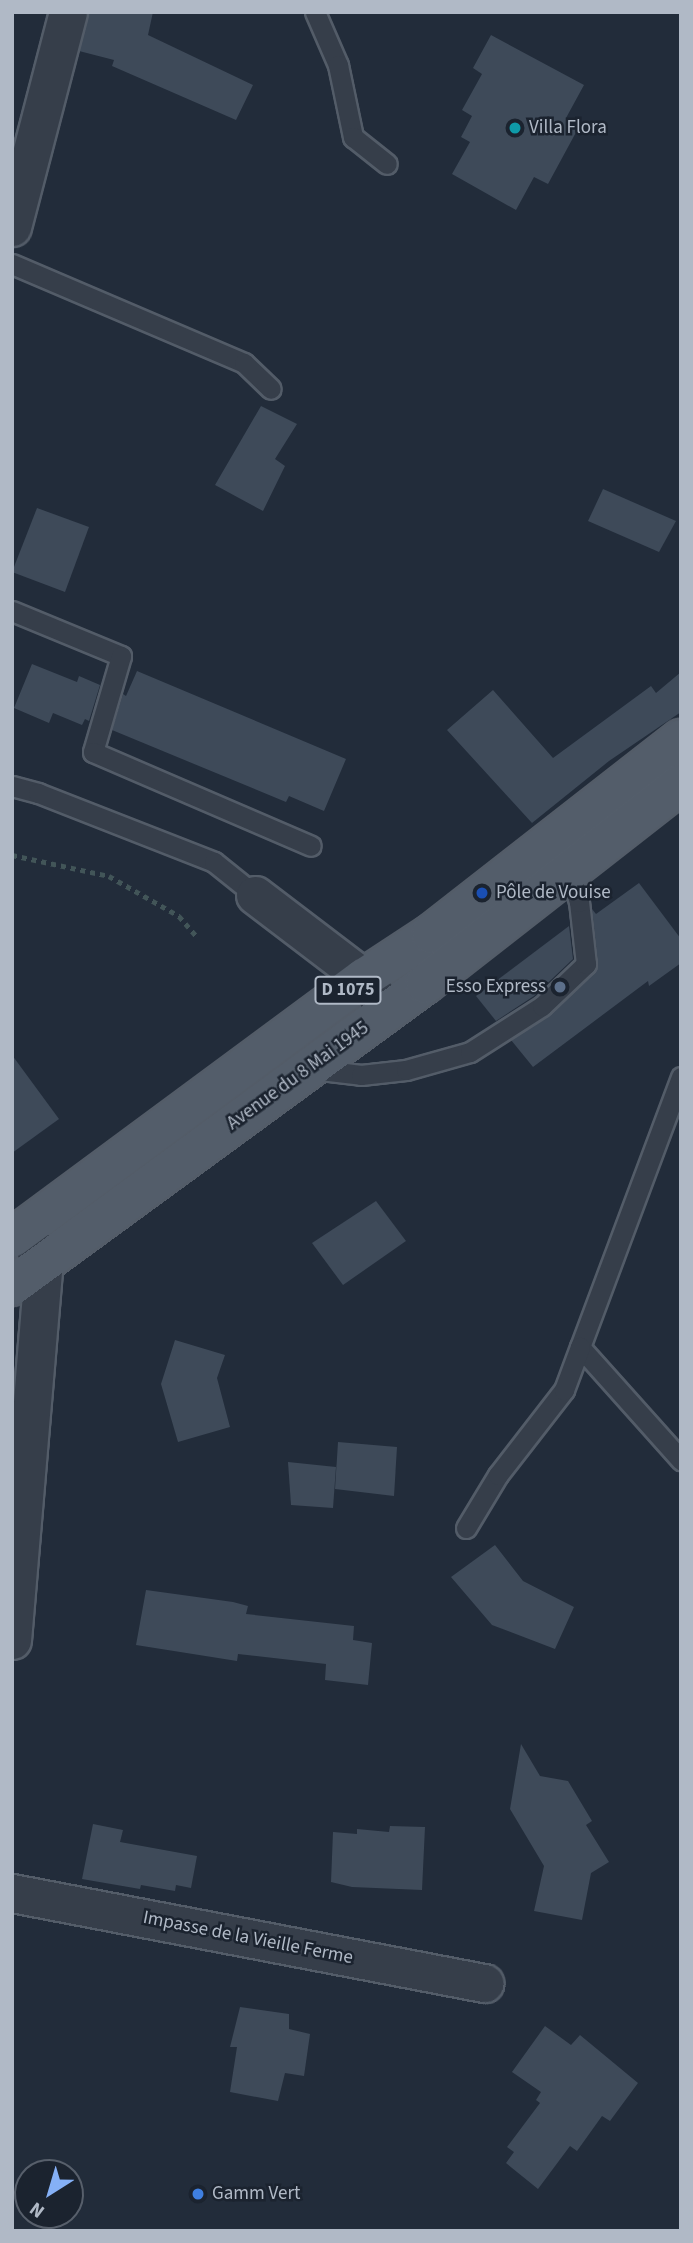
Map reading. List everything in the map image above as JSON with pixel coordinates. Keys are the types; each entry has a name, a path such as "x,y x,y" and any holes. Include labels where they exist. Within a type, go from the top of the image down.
{"main road":[{"name":"Avenue du 8 Mai 1945","path":"18,1234 364,978 431,934 681,739"},
{"name":"Avenue du 8 Mai 1945","path":"12,1286 387,1011 681,784"}],"street":[{"path":"12,227 68,12"},
{"path":"255,895 364,978 387,1011"},
{"path":"12,1640 44,1262 18,1234"},
{"name":"Impasse de la Vieille Ferme","path":"12,1893 484,1983"}],"lane":[{"path":"315,12 338,65 353,137 387,164"},
{"path":"12,264 244,363 271,389"},
{"path":"12,611 121,656 93,752 311,846"},
{"path":"12,786 38,793 214,862 255,895"},
{"path":"316,1063 329,1071 362,1075 406,1070 470,1052 542,1006 586,964 579,902 569,870"},
{"path":"466,1528 498,1475 564,1390 681,1077"},
{"path":"580,1347 681,1460"}],"path":[{"path":"12,855 109,876 179,916 198,938"}],"building":[{"path":"88,12 153,12 148,35 253,85 236,120 112,66 114,60 79,51"},
{"name":"Villa Flora","path":"491,35 584,85 566,118 580,125 548,184 534,177 516,210 452,174 470,142 461,137 472,116 462,110 482,74 473,68"},
{"path":"261,406 297,424 275,459 285,466 263,511 215,485"},
{"path":"603,489 676,521 659,552 588,521"},
{"path":"37,508 89,527 65,592 12,572"},
{"path":"32,664 77,682 79,676 100,685 89,721 85,719 82,725 53,713 49,723 14,708"},
{"path":"137,671 346,759 324,811 289,796 286,802 112,730 123,694 126,696"},
{"path":"681,672 681,712 609,761 532,823 447,730 493,690 553,758 651,686 656,693"},
{"path":"639,883 681,939 681,963 649,986 648,981 533,1067 511,1040 550,1015 595,972 598,963 592,909 596,914"},
{"path":"569,926 573,959 534,996 496,1021 476,996"},
{"path":"12,1055 59,1119 12,1153"},
{"path":"376,1201 406,1241 343,1285 312,1243"},
{"path":"175,1340 225,1355 217,1378 230,1427 178,1442 161,1384"},
{"path":"338,1442 397,1447 394,1496 335,1489"},
{"path":"288,1462 336,1467 333,1508 291,1505"},
{"path":"495,1545 523,1581 574,1607 555,1649 492,1625 451,1577"},
{"path":"146,1590 233,1602 248,1606 246,1614 354,1626 353,1640 372,1643 368,1685 325,1680 326,1664 238,1654 237,1661 136,1645"},
{"path":"521,1744 540,1776 568,1781 592,1821 586,1825 609,1862 591,1873 582,1920 534,1911 544,1866 510,1809"},
{"path":"93,1824 123,1830 120,1842 197,1856 191,1888 176,1885 175,1891 141,1885 140,1889 82,1879"},
{"path":"390,1826 425,1827 422,1890 352,1887 331,1882 333,1832 357,1834 357,1829 389,1832"},
{"path":"240,2007 289,2014 289,2029 310,2034 304,2076 285,2073 278,2101 230,2092 237,2047 230,2047"},
{"path":"545,2026 571,2045 580,2035 638,2083 610,2121 602,2116 577,2151 570,2146 538,2189 506,2163 514,2152 507,2147 540,2103 536,2100 541,2092 512,2072"}],"place":[{"name":"Villa Flora","path":"515,128"},
{"name":"Pôle de Vouise","path":"482,893"},
{"name":"Esso Express","path":"560,987"},
{"name":"Gamm Vert","path":"198,2194"}]}
